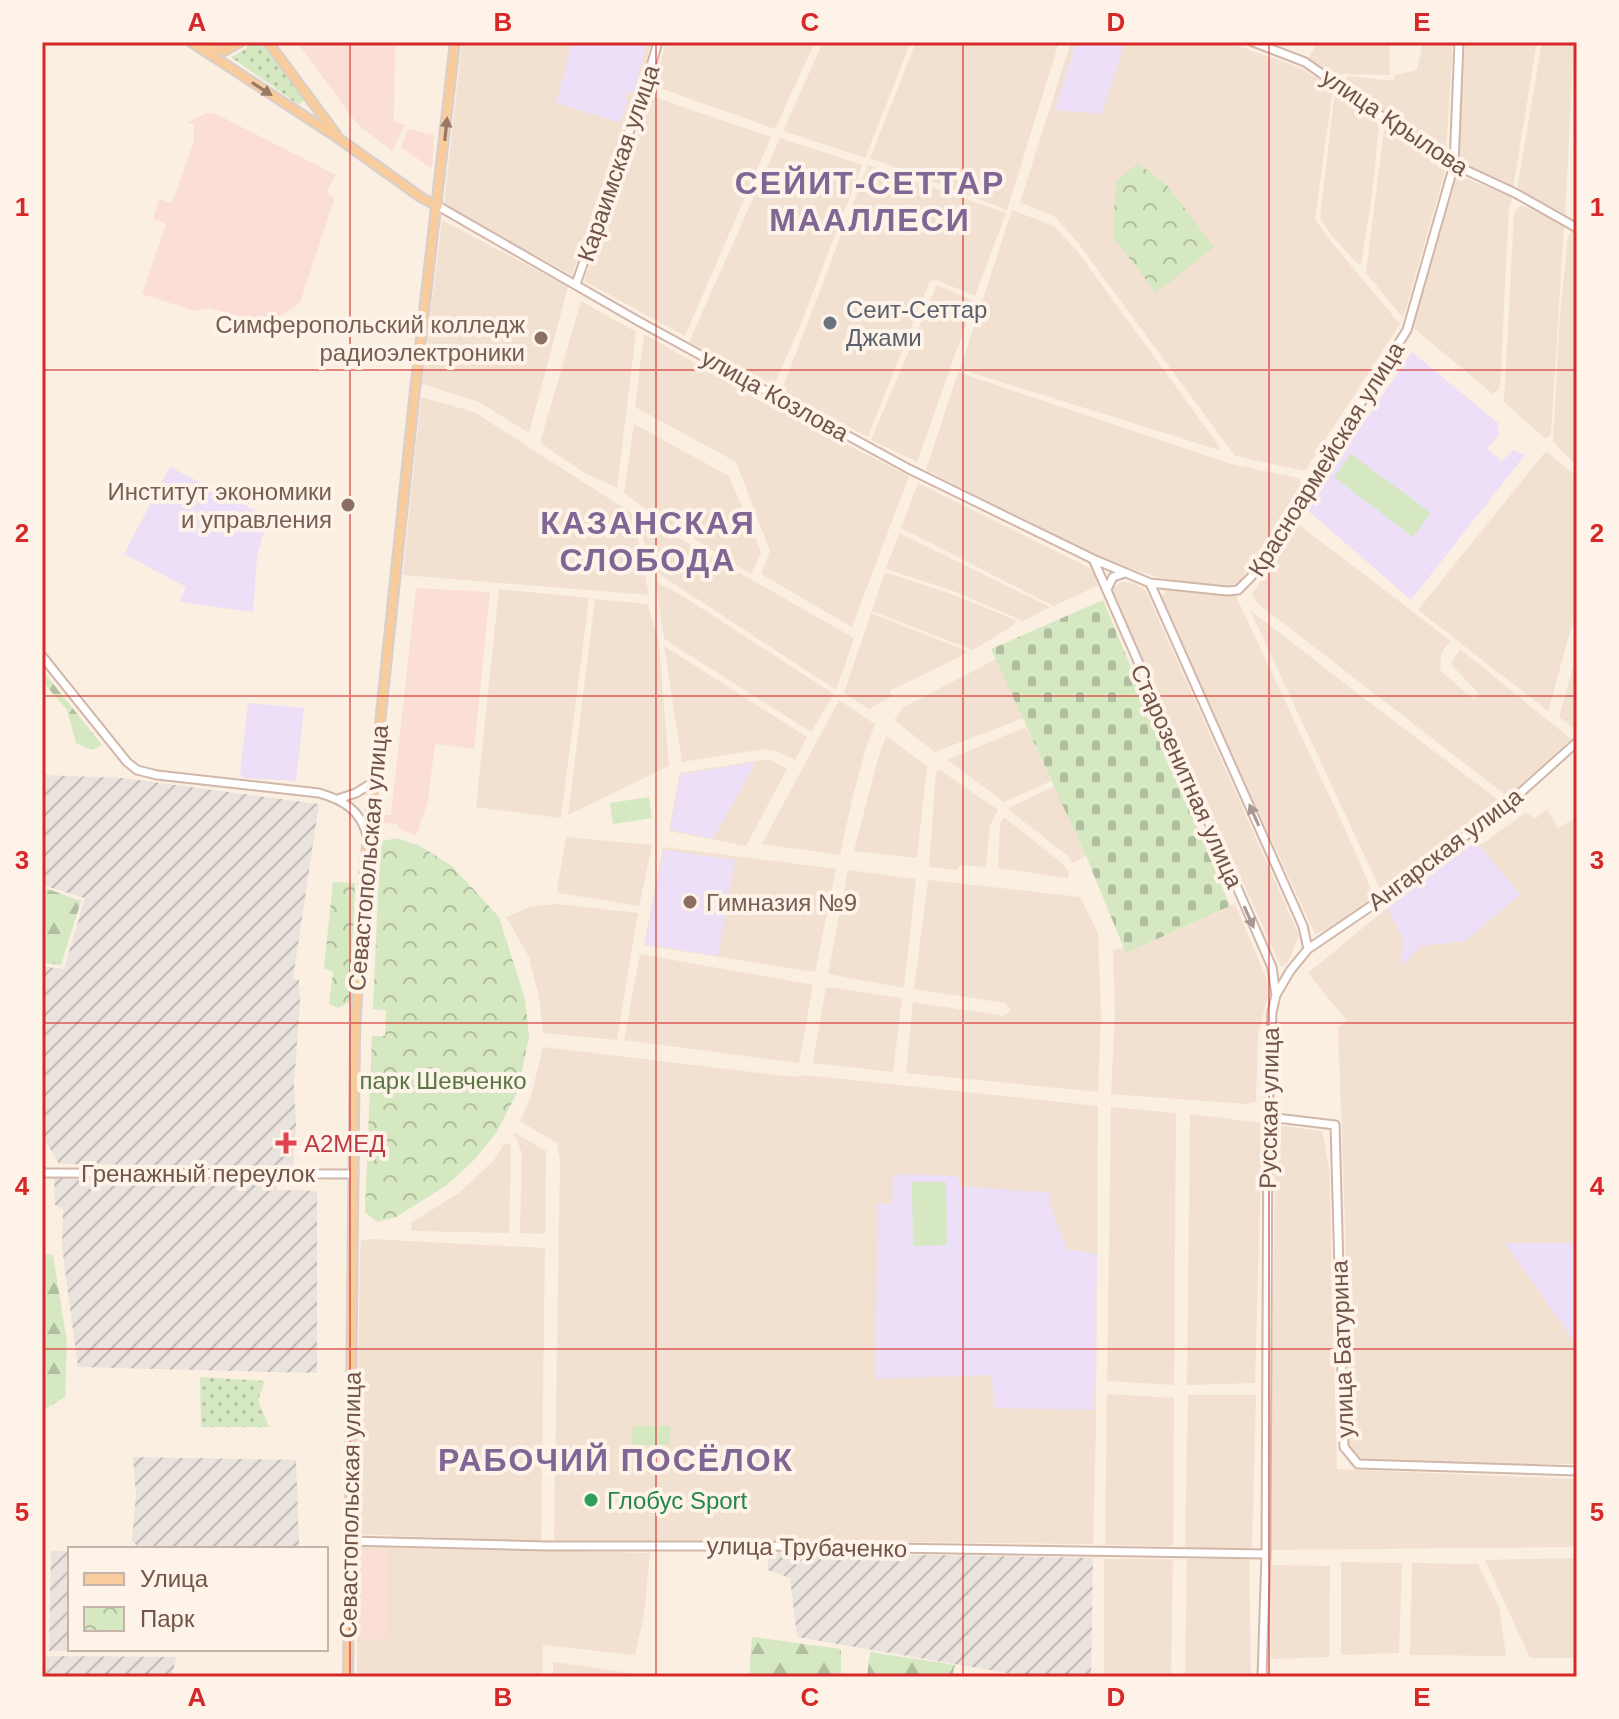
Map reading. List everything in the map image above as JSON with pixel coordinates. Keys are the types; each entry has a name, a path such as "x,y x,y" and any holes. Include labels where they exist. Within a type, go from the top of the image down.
{"main road":[{"path":"194,44 224,51 240,42"},
{"name":"улица Козлова","path":"268,42 338,138"},
{"name":"Севастопольская улица","path":"348,1677 355,1025 372,783 455,42"},
{"name":"Караимская улица","path":"576,284 658,42"},
{"name":"улица Крылова","path":"1253,42 1305,62 1454,165 1515,193 1577,228"},
{"name":"Красноармейская улица","path":"1238,590 1251,577 1407,330 1454,165 1459,42"},
{"name":"улица Козлова","path":"194,44 338,138 422,198 909,469 1093,559 1150,583 1213,591 1238,590"},
{"path":"299,114 308,108 311,98"},
{"name":"Старозенитная улица","path":"1093,559 1272,967 1276,995"},
{"path":"1107,589 1113,577 1126,573"},
{"path":"1150,583 1307,938 1308,949"},
{"path":"42,656 127,762 137,770 157,775 319,793 338,799 359,815 368,841"},
{"name":"Ангарская улица","path":"1308,949 1509,803 1577,742"},
{"path":"338,799 372,783"},
{"path":"1307,938 1321,941"},
{"name":"Русская улица","path":"1262,1677 1266,1554 1268,1117 1272,1012 1276,995 1308,949"},
{"path":"1272,967 1277,972 1290,971"},
{"name":"улица Батурина","path":"1268,1117 1335,1125 1344,1447 1358,1464 1577,1471"},
{"name":"Гренажный переулок","path":"42,1173 354,1174"},
{"name":"улица Трубаченко","path":"349,1541 1266,1554"}],"shaded area":[{"path":"297,42 395,42 394,121 405,125 392,151 358,125"},
{"path":"462,42 651,42 641,85 572,275 444,205"},
{"path":"572,42 647,42 634,92 628,91 625,99 628,101 620,123 556,103"},
{"path":"666,42 815,42 775,129 654,86"},
{"path":"823,42 911,42 865,158 783,131"},
{"path":"916,42 1059,42 1007,210 870,158"},
{"path":"1071,42 1227,42 1301,68 1333,88 1315,219 1400,324 1305,471 1235,456 1078,243 1055,217 1020,202"},
{"path":"1076,42 1125,42 1102,114 1055,110"},
{"path":"1317,42 1389,42 1390,75 1330,74 1308,60"},
{"path":"1423,42 1453,42 1446,150 1442,154 1342,85 1347,76 1394,81 1395,75 1417,70"},
{"path":"1461,42 1537,42 1513,188 1455,162"},
{"path":"1542,42 1574,42 1565,215 1517,191"},
{"path":"1335,91 1379,124 1361,264 1332,236 1320,218"},
{"path":"651,96 771,137 685,336 584,281"},
{"path":"207,113 216,114 336,175 327,191 334,200 300,303 269,324 208,308 195,311 142,294 166,224 153,219 159,199 172,203 194,141 194,124 187,123"},
{"path":"408,129 434,135 432,169 401,147"},
{"path":"1387,129 1446,168 1403,318 1366,273 1384,130"},
{"path":"780,138 862,165 774,385 689,342"},
{"path":"868,165 1006,213 975,296 934,279 929,283 868,437 781,392"},
{"path":"1454,174 1513,197 1509,208 1500,388 1493,394 1410,325"},
{"path":"1521,205 1564,225 1551,435 1545,438 1504,402 1514,213"},
{"path":"1012,210 1054,226 1077,251 1220,447 1219,450 960,369"},
{"path":"442,220 568,287 529,433 479,402 422,384"},
{"path":"1572,231 1577,234 1577,466 1553,442 1560,315 1568,236"},
{"path":"937,285 974,301 917,462 871,440"},
{"path":"581,301 636,332 617,488 585,473 540,443"},
{"path":"644,334 768,405 909,476 852,627 761,574 770,551 736,462 635,407"},
{"path":"1412,352 1499,424 1497,429 1500,433 1487,449 1502,461 1513,450 1525,455 1411,600 1305,508"},
{"path":"958,372 1231,464 1298,478 1302,483 1239,583 1217,587 1160,578 1104,560 926,470"},
{"path":"421,397 474,412 633,514 649,595 403,575"},
{"path":"634,424 729,476 761,552 751,574 624,493"},
{"path":"1546,451 1577,477 1577,607 1548,711 1418,610"},
{"path":"170,467 268,517 257,557 253,612 180,602 186,587 124,554"},
{"path":"918,483 1096,571 1099,585 1054,606 901,528"},
{"path":"638,515 854,638 836,690 650,568"},
{"path":"1298,524 1451,641 1441,653 1440,670 1474,700 1479,694 1451,664 1460,649 1571,739 1508,797 1256,602 1252,594"},
{"path":"899,533 1050,607 1023,621 951,590 886,569"},
{"path":"885,572 1016,620 1014,625 973,650 872,611"},
{"path":"656,582 678,593 834,694 811,732 664,639"},
{"path":"1122,582 1134,583 1146,591 1299,935 1287,964 1281,967 1111,588"},
{"path":"416,588 490,592 474,749 435,744 428,801 416,836 398,828 398,824 383,823 384,815 391,815"},
{"path":"499,589 589,598 561,818 476,807"},
{"path":"1167,590 1223,596 1235,594 1374,897 1363,908 1328,929 1315,934 1160,599"},
{"path":"595,599 648,604 659,644 669,766 568,815"},
{"path":"1250,610 1374,706 1501,802 1380,889"},
{"path":"871,613 967,653 890,691 892,696 869,709 844,693"},
{"path":"664,646 807,737 795,760 764,749 682,762"},
{"path":"1577,653 1577,731 1559,717"},
{"path":"996,659 1023,718 935,752 894,720 904,707"},
{"path":"839,700 875,724 853,795 840,855 762,844"},
{"path":"248,703 304,708 296,781 243,778 240,773"},
{"path":"1026,727 1051,781 1004,802 947,760"},
{"path":"886,736 927,766 917,858 854,851"},
{"path":"769,759 787,769 746,846 669,831 680,773"},
{"path":"756,762 713,839 670,830 681,774"},
{"path":"939,769 998,810 990,825 986,867 959,865 958,870 929,867 936,772"},
{"path":"42,775 122,778 319,804 293,978 299,980 300,1002 294,1085 296,1124 293,1166 59,1164 42,1135 42,971 46,967 64,969 85,898 42,885"},
{"path":"1054,786 1086,856 1072,863 1068,856 1009,810"},
{"path":"1547,809 1558,828 1577,817 1577,1464 1351,1465 1343,1454 1346,1251 1338,1028 1346,1020 1308,973 1476,841 1481,845 1526,812 1535,819"},
{"path":"1004,817 1063,864 1069,872 1068,878 998,868 1000,823"},
{"path":"566,837 652,845 639,906 559,893 557,889"},
{"path":"1476,841 1520,895 1465,941 1421,946 1400,968 1404,941 1387,908"},
{"path":"663,847 836,869 815,972 644,945"},
{"name":"Гимназия №9","path":"664,850 735,860 718,956 645,944"},
{"path":"848,870 916,879 904,988 828,974"},
{"path":"928,880 1080,897 1098,933 1101,1013 1098,1092 906,1073 913,1002 1003,1016 1011,1011 1005,1003 914,989"},
{"path":"556,904 638,913 617,1040 543,1033 539,997 529,957 506,917 530,907"},
{"path":"1235,904 1267,980 1268,996 1258,1034 1256,1102 1246,1104 1111,1094 1115,1013 1113,950 1124,948 1126,953"},
{"path":"640,954 813,985 799,1063 624,1040"},
{"path":"826,987 902,998 893,1072 813,1063"},
{"path":"543,1047 793,1077 805,1075 1098,1106 1093,1544 725,1540 554,1542 560,1160 557,1143 520,1121 531,1097"},
{"path":"1111,1107 1176,1113 1174,1385 1107,1381"},
{"path":"1190,1114 1262,1123 1255,1383 1187,1385"},
{"path":"1276,1125 1322,1131 1329,1168 1337,1469 1577,1479 1577,1547 1268,1550"},
{"path":"515,1133 546,1151 545,1234 520,1233 522,1154 513,1136"},
{"path":"505,1143 511,1145 509,1233 412,1231 411,1223 460,1192 494,1160"},
{"path":"893,1174 958,1176 960,1186 1051,1193 1050,1205 1067,1249 1097,1254 1094,1410 994,1408 992,1375 875,1379 878,1204 892,1204"},
{"path":"54,1178 277,1183 277,1190 317,1191 317,1373 78,1367 62,1247 63,1209 55,1205"},
{"path":"361,1240 545,1248 541,1542 356,1534 360,1250"},
{"path":"1505,1243 1577,1243 1577,1340 1573,1340"},
{"path":"1107,1394 1174,1398 1173,1546 1105,1545"},
{"path":"1188,1395 1256,1395 1252,1550 1185,1548"},
{"path":"133,1457 296,1460 299,1547 138,1547 132,1541 136,1495"},
{"path":"357,1547 650,1553 644,1615 635,1655 543,1645 542,1677 357,1677"},
{"path":"361,1549 387,1549 387,1639 360,1639"},
{"path":"51,1551 68,1551 68,1651 49,1651"},
{"path":"768,1552 1093,1558 1091,1677 1007,1673 797,1637 790,1578 768,1570"},
{"path":"1577,1558 1577,1658 1530,1658 1485,1560"},
{"path":"1104,1559 1173,1559 1171,1677 1104,1677"},
{"path":"1187,1559 1249,1559 1251,1677 1185,1677"},
{"path":"1341,1562 1402,1563 1399,1653 1341,1655"},
{"path":"1412,1563 1478,1564 1499,1607 1506,1656 1410,1655"},
{"path":"1269,1565 1330,1566 1329,1657 1271,1659"},
{"path":"42,1656 176,1657 172,1677 42,1677"},
{"path":"554,1662 657,1677 553,1677"}],"green space":[{"path":"249,42 261,42 304,100 299,105 231,57 246,49"},
{"path":"1138,163 1167,185 1214,247 1156,293 1113,237 1116,181"},
{"path":"1351,454 1431,513 1413,537 1334,477"},
{"path":"1103,600 1230,906 1126,953 1086,856 991,649"},
{"path":"42,670 102,745 92,750 76,743 67,710 42,681"},
{"path":"649,797 652,818 613,824 610,803"},
{"name":"парк Шевченко","path":"397,838 420,846 452,866 499,917 525,999 529,1036 518,1091 496,1133 475,1159 447,1185 396,1217 377,1222 365,1212 372,1036 385,1036 386,1010 373,1009 380,851 383,841"},
{"path":"333,882 355,883 350,1002 338,1008 329,1004 333,972 324,968"},
{"path":"42,887 81,901 61,965 42,965"},
{"path":"912,1182 946,1182 947,1245 913,1246"},
{"path":"42,1253 53,1255 67,1342 65,1397 42,1411"},
{"path":"200,1377 265,1381 258,1400 269,1427 201,1427"},
{"path":"633,1426 671,1426 670,1445 632,1445"},
{"path":"752,1637 841,1649 841,1677 749,1677"},
{"path":"870,1652 955,1665 952,1677 867,1677"}],"place":[{"name":"Сеит-Сеттар Джами","path":"830,323"},
{"name":"Симферопольский колледж радиоэлектроники","path":"541,338"},
{"name":"Институт экономики и управления","path":"348,505"},
{"name":"Гимназия №9","path":"690,902"},
{"name":"А2МЕД","path":"286,1143"},
{"name":"Глобус Sport","path":"591,1500"}],"district":[{"name":"СЕЙИТ-СЕТТАР МААЛЛЕСИ","path":"870,202"},
{"name":"КАЗАНСКАЯ СЛОБОДА","path":"648,542"},
{"name":"РАБОЧИЙ ПОСЁЛОК","path":"616,1460"}]}
